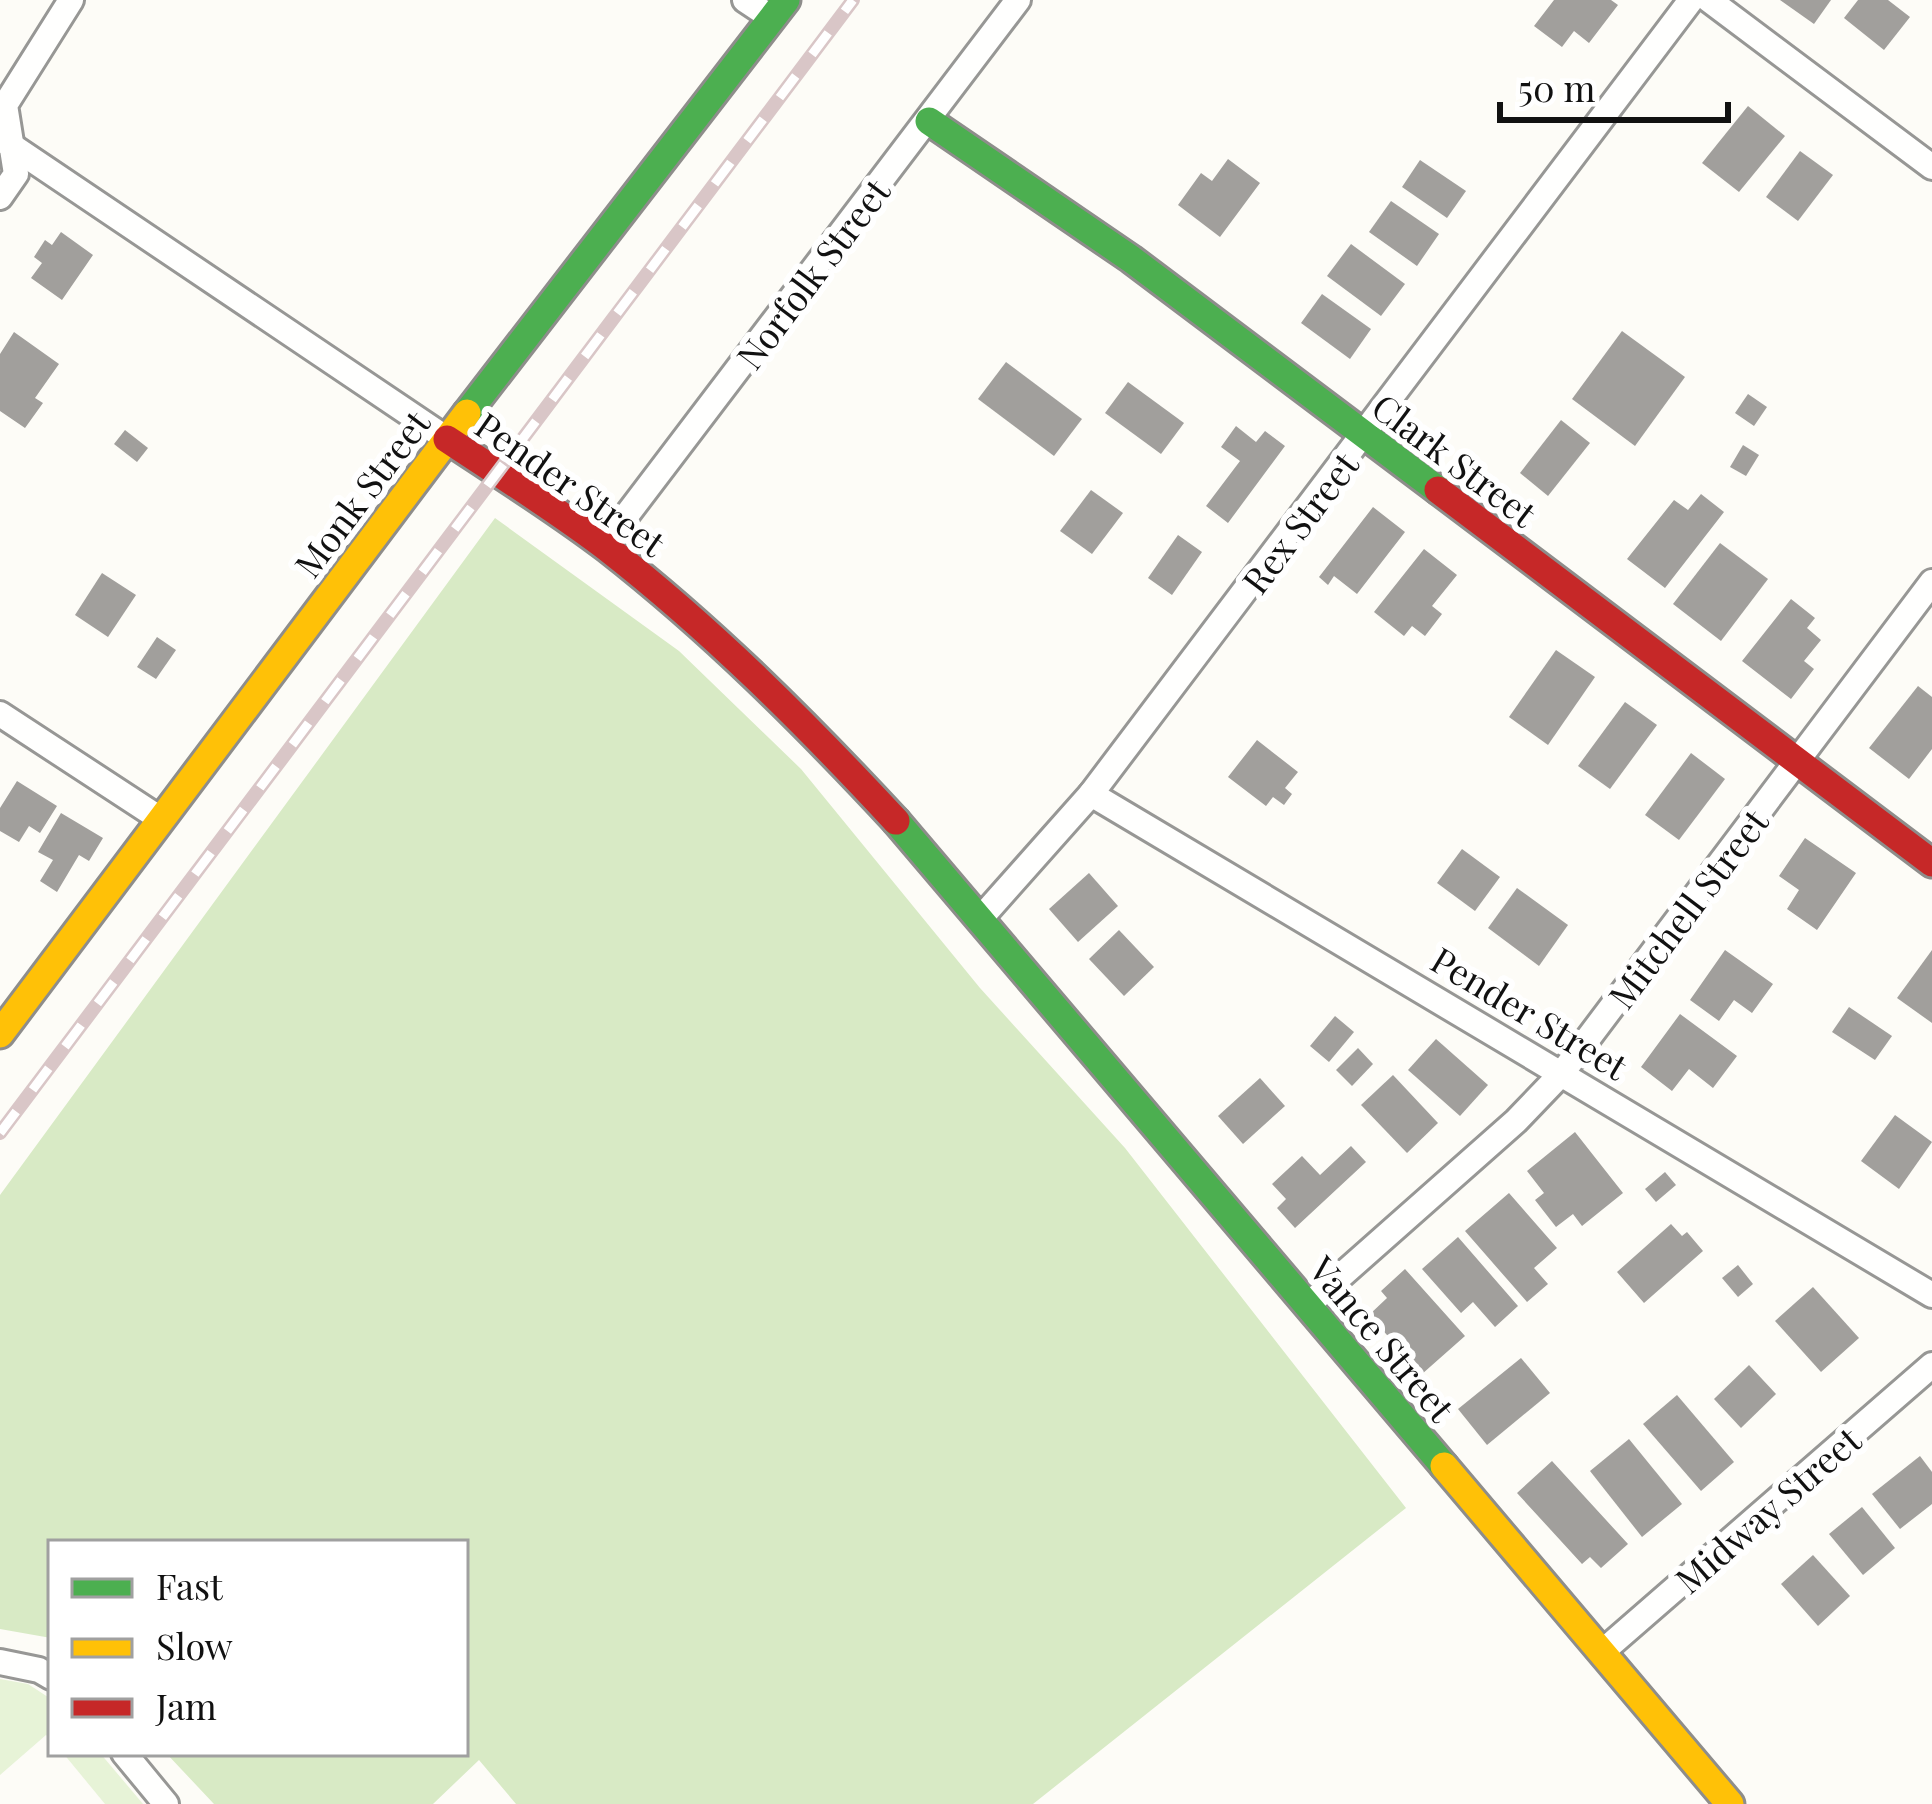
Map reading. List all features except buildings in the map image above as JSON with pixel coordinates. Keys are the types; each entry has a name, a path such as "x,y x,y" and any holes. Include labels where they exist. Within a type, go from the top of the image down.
{"street":[{"path":"0,197 16,174 6,142 5,105 70,0"},
{"path":"745,0 779,9"},
{"name":"Norfolk Street","path":"604,545 1018,0"},
{"name":"Rex Street","path":"980,919 1091,794 1691,0"},
{"path":"1709,0 1932,167"},
{"name":"Monk Street","path":"0,1034 447,439 779,9"},
{"name":"Clark Street","path":"928,121 1051,201 1932,863"},
{"name":"Pender Street","path":"6,142 604,545 779,696 842,760 980,919"},
{"name":"Mitchell Street","path":"1308,1304 1516,1120 1562,1073 1932,582"},
{"path":"0,714 159,818"},
{"name":"Pender Street","path":"1091,794 1932,1295"},
{"name":"Vance Street","path":"980,919 1730,1804"},
{"name":"Midway Street","path":"1602,1652 1932,1365"},
{"path":"0,1662 48,1675"},
{"path":"126,1756 166,1804"}],"green space":[{"path":"495,518 679,651 801,769 980,988 1125,1148 1406,1508 1033,1804 516,1804 479,1760 433,1804 214,1804 169,1756 468,1756 468,1540 48,1540 48,1637 0,1629 0,1195"},
{"path":"0,1679 28,1684 48,1697 48,1737 0,1775"},
{"path":"65,1756 103,1756 143,1804 105,1804"}],"railway":[{"path":"0,1133 853,0"}],"traffic: fast":[{"path":"467,413 786,0"},
{"path":"929,121 1131,259 1438,490"},
{"path":"896,821 1444,1466"}],"traffic: slow":[{"path":"0,1034 467,413"},
{"path":"1444,1466 1730,1804"}],"traffic: jam":[{"path":"447,439 646,579 757,679 896,821"},
{"path":"1438,490 1932,863"}]}
